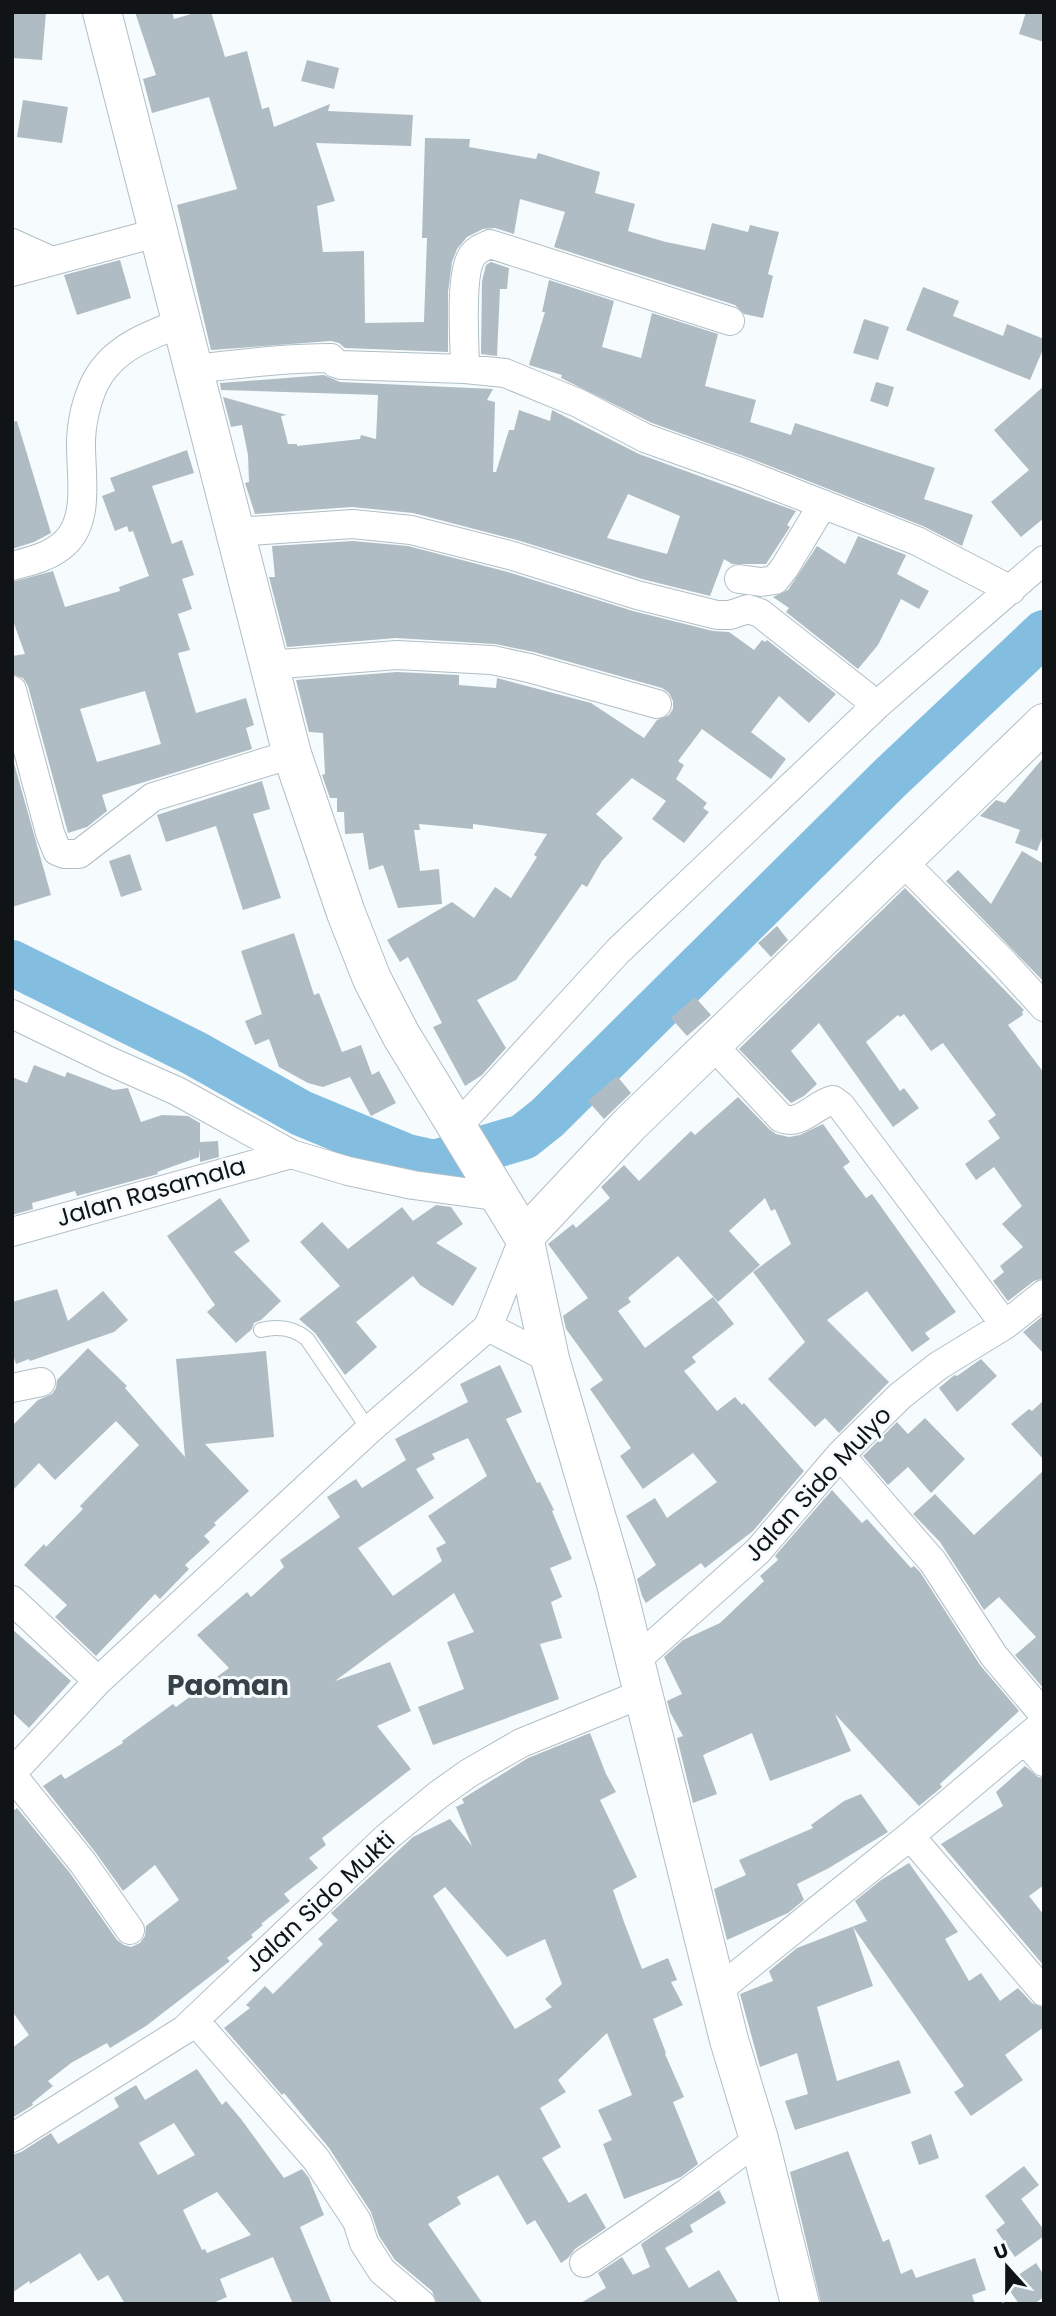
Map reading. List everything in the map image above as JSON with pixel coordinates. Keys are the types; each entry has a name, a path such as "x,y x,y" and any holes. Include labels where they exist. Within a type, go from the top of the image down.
{"street":[{"path":"102,12 292,754 346,913 372,979 401,1035 524,1237 550,1359 592,1495 729,2040 759,2139 800,2304"},
{"path":"12,272 160,232"},
{"path":"12,243 52,261"},
{"path":"465,369 465,277 475,252 490,244 730,321"},
{"path":"12,566 44,557 67,542 77,525 82,506 81,436 89,396 105,366 129,345 180,323"},
{"path":"193,369 271,360 331,358 341,365 505,373 579,403 645,438 917,541 1011,590"},
{"path":"739,579 761,582 775,580 786,567 823,504"},
{"path":"236,532 353,524 411,530 513,556 637,595 717,615 730,615 748,609 760,613 877,705"},
{"path":"467,1142 618,951 877,705 1044,560"},
{"path":"268,665 397,656 492,660 657,704"},
{"path":"12,690 50,833 57,850 64,854 79,854 153,797 292,754"},
{"path":"130,1930 83,1863 12,1774 98,1681 369,1430 488,1327 524,1237 613,1142 1044,723"},
{"path":"902,861 1044,1007"},
{"path":"12,1014 177,1091 291,1154 348,1171 412,1185 502,1197"},
{"path":"713,1045 773,1110 788,1121 796,1121 824,1102 833,1101 841,1106 1005,1325"},
{"name":"Jalan Rasamala","path":"12,1231 291,1154"},
{"name":"Jalan Sido Mulyo","path":"639,1677 758,1551 840,1455 900,1396 929,1373 1005,1325 1044,1294"},
{"path":"488,1327 550,1359"},
{"path":"12,1388 41,1382"},
{"path":"840,1455 933,1562 994,1656 1044,1715"},
{"path":"12,1600 98,1681"},
{"name":"Jalan Sido Mukti","path":"12,2138 101,2084 195,2021 387,1837 438,1795 469,1773 639,1677"},
{"path":"717,1991 1034,1732 1044,1762"},
{"path":"910,1836 1044,1992"},
{"path":"195,2021 316,2159 357,2221 364,2243 382,2271 421,2304"},
{"path":"584,2263 688,2192 759,2139"}],"lane":[{"path":"261,1330 288,1329 297,1331 307,1339 369,1430"}],"building":[{"path":"12,12 46,12 42,60 12,58"},
{"path":"135,12 172,12 174,19 198,12 211,12 225,57 247,51 262,109 269,107 274,127 330,104 328,111 413,115 411,146 316,143 335,201 317,206 323,252 364,251 365,323 424,322 427,238 422,238 425,138 470,139 469,147 536,159 538,153 600,172 595,193 635,204 628,231 666,242 705,250 712,223 748,232 750,225 779,232 768,274 773,276 763,318 744,314 735,305 554,247 565,212 520,199 514,234 495,228 483,229 467,237 457,249 452,262 448,292 448,352 345,348 331,341 211,350 177,205 237,189 209,97 152,113 143,79 156,75"},
{"path":"1026,12 1044,12 1044,42 1019,34"},
{"path":"307,60 339,68 334,89 301,81"},
{"path":"23,100 68,107 62,143 17,137"},
{"path":"120,260 131,298 77,315 64,275"},
{"path":"491,262 509,268 507,289 500,289 497,356 481,354 482,281 486,265"},
{"path":"549,280 614,301 602,347 641,358 652,313 718,334 705,386 756,400 750,422 791,435 795,423 935,468 924,499 973,515 962,546 923,526 652,423 561,378 562,375 529,365 545,312 542,312"},
{"path":"923,287 959,301 953,316 1003,336 1007,324 1044,339 1044,347 1030,380 906,330"},
{"path":"864,319 889,327 878,360 853,353"},
{"path":"324,375 340,382 493,389 487,400 495,402 493,472 496,472 509,430 514,430 519,410 550,421 552,410 639,454 796,511 787,525 790,527 766,564 732,564 724,559 710,596 413,513 352,507 255,514 245,483 249,482 248,455 242,425 231,427 223,397 287,415 281,416 288,444 297,446 360,439 361,435 376,439 378,395 221,390 220,383","holes":["628,494 680,516 667,554 607,538"]},
{"path":"876,382 894,387 888,407 870,401"},
{"path":"1044,386 1044,518 1021,537 991,502 1029,470 994,430"},
{"path":"17,421 51,533 12,549 12,422"},
{"path":"187,450 194,473 152,486 172,544 182,540 194,575 182,579 192,609 178,614 190,650 178,653 196,713 246,698 254,725 246,728 252,749 102,795 107,811 87,827 68,833 28,686 23,678 12,674 12,656 25,654 12,618 12,582 53,571 65,607 120,591 119,587 149,576 133,531 129,532 127,526 115,531 102,496 115,491 110,478","holes":["145,691 161,744 97,762 80,709"]},
{"path":"858,536 906,555 897,574 929,591 919,609 901,599 878,645 858,669 786,612 789,608 773,597 788,590 817,546 845,564"},
{"path":"353,541 408,546 508,572 633,611 713,631 729,632 754,650 762,640 767,640 836,694 809,723 779,696 751,732 786,759 771,779 702,729 678,761 684,765 676,779 707,803 703,808 709,812 684,843 652,819 666,801 632,778 596,814 623,838 602,861 587,887 582,884 516,980 477,1000 506,1048 482,1075 465,1086 433,1027 442,1023 408,957 400,962 387,940 452,902 474,918 495,887 511,898 537,857 534,855 547,834 473,824 473,829 419,824 420,830 414,830 420,871 439,869 442,904 398,908 383,865 369,870 363,833 345,834 344,812 337,812 337,798 330,798 322,775 325,774 323,733 309,732 296,680 397,672 459,675 459,685 496,688 497,678 591,703 644,738 657,720 669,715 673,709 673,701 669,693 662,688 534,652 495,644 396,638 287,647 269,577 275,577 272,546"},
{"path":"12,756 51,895 12,907"},
{"path":"1044,757 1044,833 1037,851 1015,843 1020,830 980,816 996,800 1005,803"},
{"path":"262,781 270,809 253,814 281,898 243,910 216,826 166,842 157,815"},
{"path":"1022,851 1044,864 1044,982 946,881 958,870 991,904"},
{"path":"130,854 142,890 121,897 109,861"},
{"path":"905,888 1024,1010 1023,1015 1008,1025 1044,1073 1044,1278 1034,1281 1008,1301 993,1281 1004,1272 1000,1266 1023,1247 1002,1224 1022,1206 994,1167 976,1180 965,1164 1000,1138 988,1121 996,1115 943,1043 931,1051 904,1014 900,1017 898,1015 866,1042 900,1091 904,1088 919,1108 893,1127 819,1023 791,1051 817,1084 791,1103 739,1049"},
{"path":"777,926 788,940 771,957 758,943"},
{"path":"294,933 314,995 319,993 342,1052 361,1045 372,1075 379,1071 396,1103 371,1116 350,1077 323,1087 308,1083 279,1067 269,1039 255,1045 245,1021 262,1014 241,951"},
{"path":"695,997 711,1015 687,1036 671,1018"},
{"path":"34,1065 65,1077 67,1072 114,1090 128,1088 141,1122 162,1115 188,1116 200,1123 200,1142 218,1141 219,1157 200,1162 200,1148 199,1157 157,1172 158,1174 77,1196 75,1191 32,1203 33,1209 12,1215 12,1077 27,1083"},
{"path":"617,1076 631,1093 604,1119 588,1101"},
{"path":"738,1097 776,1134 789,1137 800,1135 823,1124 850,1162 843,1167 866,1198 872,1194 956,1312 925,1333 930,1339 912,1352 867,1291 827,1320 889,1382 839,1433 825,1418 815,1427 768,1379 805,1342 753,1272 791,1244 775,1209 771,1211 765,1198 729,1231 760,1265 718,1302 678,1256 628,1298 631,1302 618,1311 645,1348 713,1297 734,1324 692,1357 696,1362 684,1371 717,1411 735,1397 742,1405 744,1403 804,1471 753,1531 705,1568 701,1563 646,1603 637,1579 656,1565 626,1516 655,1498 667,1518 717,1482 693,1453 643,1489 620,1456 631,1448 590,1389 603,1380 566,1329 563,1316 588,1298 548,1244 573,1224 576,1228 610,1198 601,1187 624,1165 639,1181 691,1131 695,1135"},
{"path":"220,1198 250,1241 234,1252 281,1301 254,1323 252,1329 236,1343 207,1312 215,1305 167,1236"},
{"path":"436,1205 451,1207 463,1224 436,1243 477,1268 453,1306 420,1285 413,1276 356,1322 377,1347 345,1375 315,1333 299,1319 340,1286 300,1242 322,1222 348,1249 402,1207 413,1221"},
{"path":"57,1289 68,1321 103,1291 128,1320 114,1332 16,1364 12,1351 12,1302"},
{"path":"1044,1315 1044,1354 1023,1332"},
{"path":"88,1348 127,1386 125,1388 185,1457 176,1359 266,1351 274,1437 205,1444 249,1491 214,1523 216,1525 204,1536 210,1542 185,1565 189,1569 160,1599 155,1594 96,1656 55,1617 67,1605 24,1565 83,1509 80,1506 139,1445 116,1421 55,1480 39,1463 12,1491 12,1426 38,1400 52,1394 57,1380"},
{"path":"981,1359 997,1376 957,1412 939,1388"},
{"path":"500,1365 522,1412 506,1419 537,1483 540,1482 554,1510 552,1511 572,1559 550,1568 562,1597 551,1602 562,1638 540,1644 559,1699 433,1745 418,1707 464,1689 447,1642 474,1632 454,1593 335,1681 390,1662 411,1711 377,1726 411,1769 322,1838 326,1845 309,1858 318,1868 284,1894 290,1901 261,1924 263,1925 251,1935 253,1937 227,1958 230,1961 146,2026 110,2048 107,2043 71,2063 48,2081 53,2086 32,2103 33,2105 12,2118 12,2048 29,2035 12,2011 12,1812 17,1808 70,1873 117,1940 131,1947 140,1943 145,1936 146,1926 179,1900 155,1865 123,1891 43,1786 61,1774 65,1779 123,1743 122,1741 173,1704 176,1707 229,1668 197,1635 247,1592 251,1597 284,1567 280,1560 340,1517 327,1497 356,1479 362,1488 406,1460 395,1439 468,1402 460,1384","holes":["468,1438 487,1476 428,1516 446,1543 436,1548 442,1561 393,1596 358,1548 434,1498 416,1469 435,1459 432,1454"]},
{"path":"1044,1400 1044,1460 1011,1424"},
{"path":"925,1418 965,1459 931,1493 908,1467 888,1485 863,1456 897,1422 908,1434"},
{"path":"1044,1470 1044,1689 1015,1655 1036,1637 999,1597 984,1610 940,1542 913,1514 935,1494 974,1535"},
{"path":"832,1490 862,1523 867,1519 911,1568 914,1566 920,1572 980,1665 1019,1711 919,1806 835,1714 851,1751 770,1781 752,1733 703,1755 717,1794 693,1803 677,1738 683,1736 667,1701 682,1694 664,1657 683,1640 720,1623 764,1581 760,1576 778,1560 775,1556"},
{"path":"12,1629 71,1681 29,1728 12,1712"},
{"path":"590,1733 616,1792 600,1800 637,1877 613,1890 642,1969 668,1958 677,1980 671,1982 683,2005 653,2019 684,2097 673,2102 698,2164 681,2177 624,2199 603,2144 612,2140 598,2110 632,2095 607,2033 558,2080 566,2092 540,2108 561,2147 542,2158 569,2203 586,2193 606,2228 575,2249 561,2263 535,2220 527,2225 498,2175 457,2197 461,2204 428,2224 483,2304 437,2304 432,2291 395,2260 379,2236 371,2212 329,2148 284,2093 282,2095 224,2028 250,2008 246,2005 265,1986 273,1994 323,1944 318,1939 338,1920 331,1913 413,1837 450,1819 472,1846 456,1807 464,1803 462,1799 528,1758","holes":["445,1887 507,1957 545,1939 562,1984 545,1999 552,2007 515,2029 433,1896"]},
{"path":"1025,1766 1038,1777 1044,1778 1044,1885 1029,1896 1044,1915 1044,1966 941,1844 1003,1806 996,1792"},
{"path":"861,1794 888,1832 797,1884 804,1900 788,1913 727,1940 714,1889 746,1875 739,1860 813,1828 811,1825 844,1801"},
{"path":"909,1863 958,1932 945,1939 969,1981 981,1973 1000,2001 1018,1988 1032,2003 1044,2008 1044,2027 1005,2055 1023,2080 971,2116 954,2092 964,2086 853,1927 873,1986 817,2007 837,2081 899,2060 911,2093 795,2130 785,2101 808,2094 797,2053 760,2067 740,1994 773,1981 769,1971 797,1948 867,1921 855,1901 881,1880"},
{"path":"197,2069 222,2105 226,2101 241,2119 284,2178 302,2169 309,2178 324,2215 300,2227 332,2304 293,2304 273,2257 220,2279 227,2297 211,2304 125,2304 108,2275 98,2281 80,2253 12,2293 12,2155 51,2133 58,2144 119,2107 114,2098 136,2085 145,2100","holes":["174,2123 195,2155 158,2175 139,2143","217,2192 251,2235 207,2253 205,2249 202,2250 183,2210"]},
{"path":"931,2134 939,2158 919,2165 911,2142"},
{"path":"848,2151 883,2242 889,2239 901,2274 912,2269 916,2278 975,2258 986,2290 972,2295 975,2304 821,2304 790,2172"},
{"path":"1024,2166 1039,2185 1021,2199 1044,2230 1044,2236 1015,2257 996,2230 1005,2223 985,2196"},
{"path":"719,2190 726,2203 690,2225 693,2232 665,2248 689,2288 719,2270 739,2304 579,2304 606,2288 598,2273 622,2257 633,2275 650,2267 641,2244"},
{"path":"1036,2263 1044,2275 1044,2297 1034,2304 1019,2304 1005,2284"}],"waterway":[{"path":"12,963 194,1053 301,1113 407,1157 434,1163 523,1137 547,1118 891,777 1044,633"}],"district":[{"name":"Paoman","path":"228,1685"}]}
